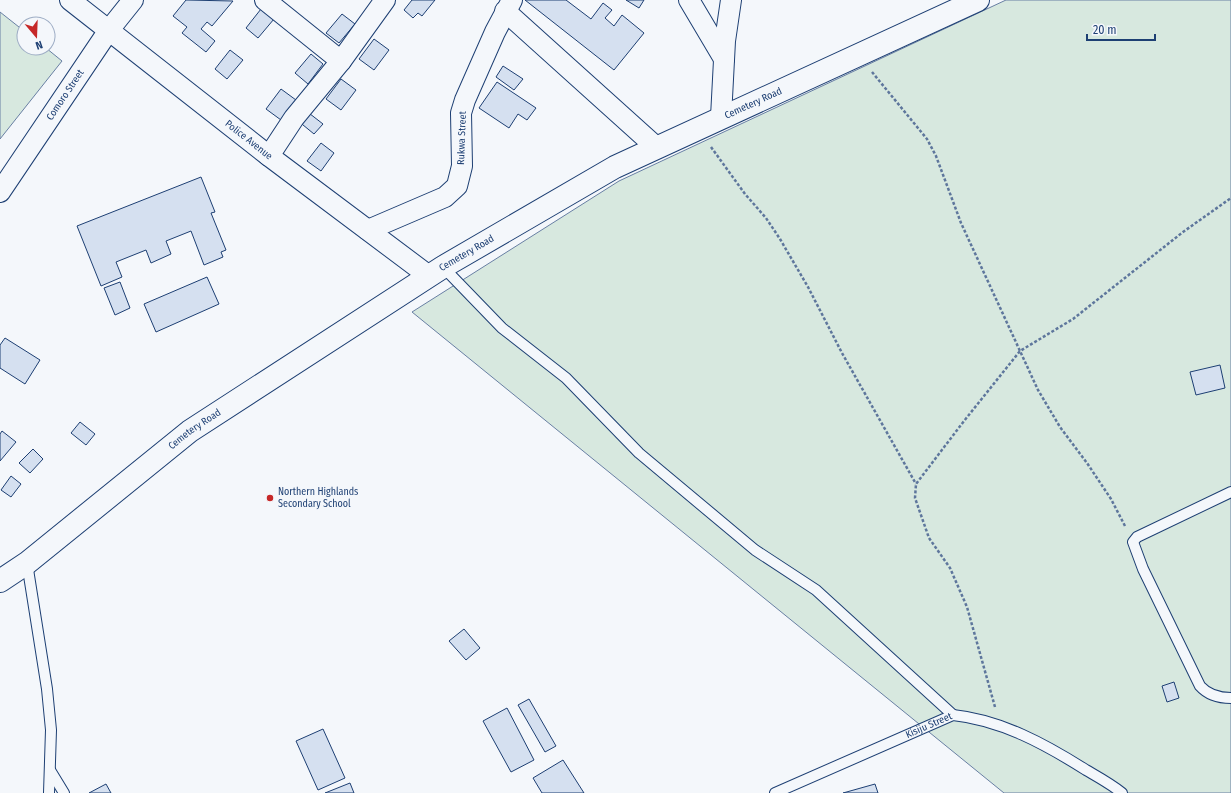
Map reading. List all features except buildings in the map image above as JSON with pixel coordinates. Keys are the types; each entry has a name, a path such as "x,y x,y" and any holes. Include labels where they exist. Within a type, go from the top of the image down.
{"main road":[{"name":"Cemetery Road","path":"0,581 27,563 190,431 436,272 615,167 978,0"}],"street":[{"name":"Police Avenue","path":"70,0 269,156 368,230 436,272"},
{"name":"Comoro Street","path":"0,192 132,0"},
{"path":"265,0 341,61"},
{"path":"269,156 294,118 341,61 386,0"},
{"path":"689,0 724,59"},
{"path":"721,117 724,59 731,0"},
{"path":"509,6 656,147"},
{"name":"Rukwa Street","path":"368,230 445,197 456,186 462,166 461,113 465,100 509,6"}],"lane":[{"path":"436,272 502,328 566,378 639,453 755,550 816,590 953,714"},
{"path":"1231,492 1137,537 1133,542 1143,569 1200,686 1207,694 1231,698"},
{"path":"27,563 47,689 51,730 48,793"},
{"name":"Kisiju Street","path":"775,793 953,714 974,717 1000,725 1061,754 1122,793"},
{"path":"50,770 64,793"}],"path":[{"path":"858,54 884,88 917,126 930,145 936,156 961,224 999,302 1020,351 1051,413 1111,499 1133,542"},
{"path":"695,129 771,226 808,287 842,353 916,484"},
{"path":"1000,725 967,607 950,568 929,538 915,498 916,484 967,416 1020,351 1073,319 1183,232 1231,198"}],"shaded area":[{"path":"1006,0 1231,0 1231,793 1004,793 412,312 619,181"},
{"path":"0,12 16,25 16,56 56,56 62,61 0,139"}],"place":[{"name":"Northern Highlands Secondary School","path":"270,498"}]}
